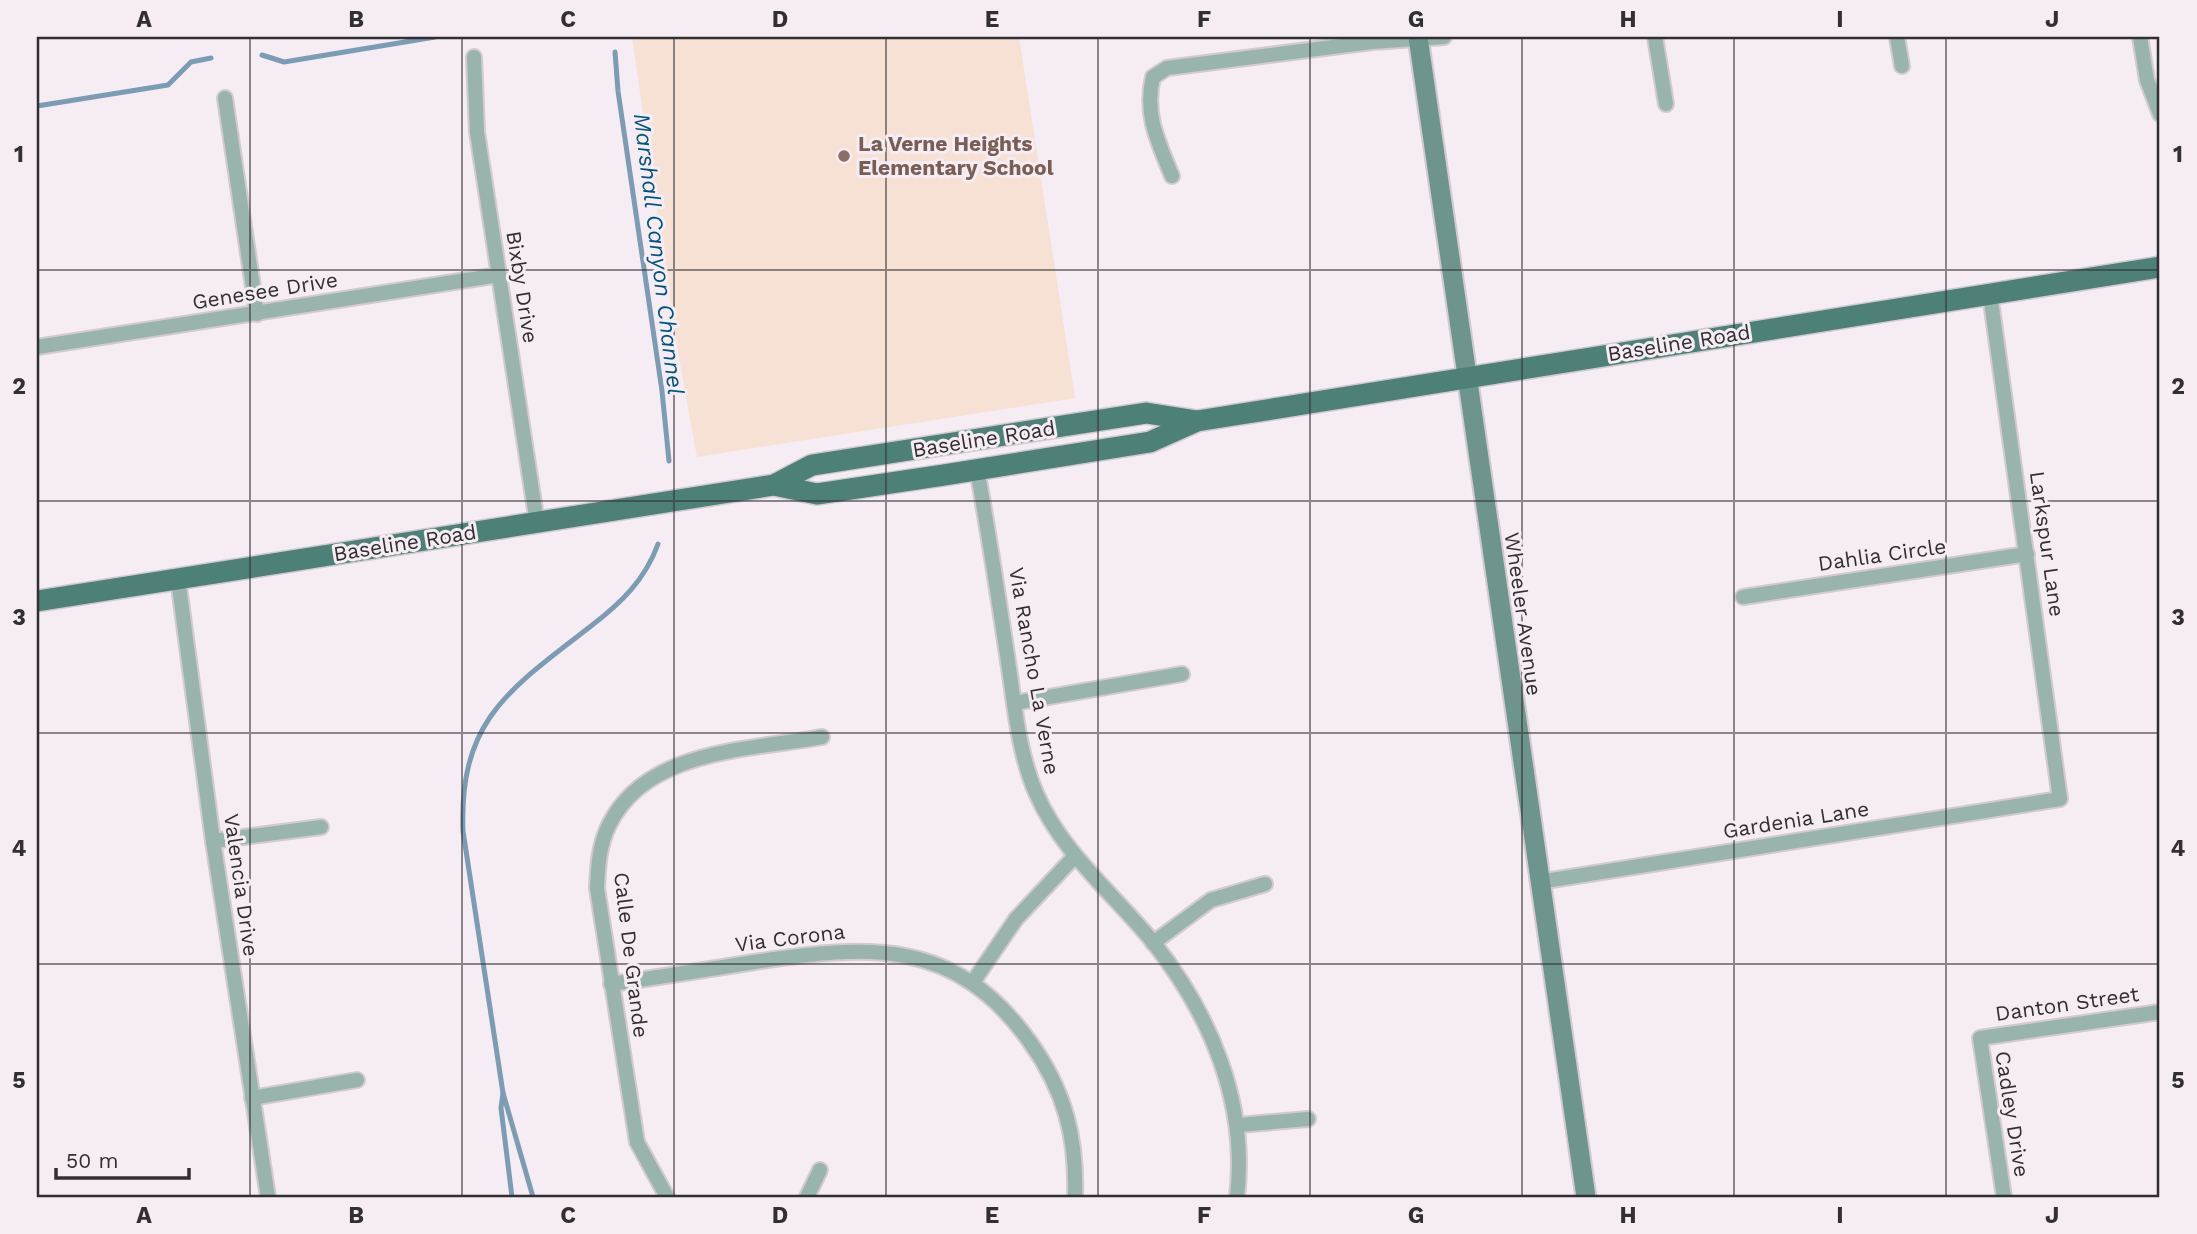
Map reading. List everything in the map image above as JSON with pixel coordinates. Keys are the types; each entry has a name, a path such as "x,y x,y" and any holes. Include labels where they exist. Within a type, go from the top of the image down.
{"main road":[{"name":"Wheeler Avenue","path":"1418,38 1586,1197"},
{"name":"Baseline Road","path":"774,485 817,494 1150,442 1198,421 2160,267"},
{"name":"Baseline Road","path":"37,601 774,485 812,465 1146,413 1198,421"}],"street":[{"path":"1172,176 1151,125 1148,96 1153,77 1167,68 1371,41 1444,37"},
{"path":"1655,37 1666,104"},
{"path":"1897,37 1902,66"},
{"path":"2140,37 2147,80 2160,114"},
{"name":"Bixby Drive","path":"474,57 477,132 537,523"},
{"path":"225,97 257,314"},
{"name":"Genesee Drive","path":"37,347 499,275"},
{"name":"Larkspur Lane","path":"1990,294 2060,799"},
{"name":"Via Rancho La Verne","path":"977,469 1014,703 1024,756 1035,791 1051,824 1074,857 1153,943 1207,1028 1226,1076 1239,1125 1240,1170 1237,1197"},
{"name":"Dahlia Circle","path":"1743,597 2027,554"},
{"name":"Valencia Drive","path":"178,579 213,841 268,1197"},
{"path":"1014,703 1182,674"},
{"name":"Calle De Grande","path":"667,1197 659,1187 637,1142 597,888 599,853 609,825 629,796 683,762 822,737"},
{"name":"Gardenia Lane","path":"1539,882 2060,799"},
{"path":"213,841 321,827"},
{"path":"973,982 1016,919 1074,857"},
{"path":"1153,943 1212,900 1265,884"},
{"name":"Via Corona","path":"611,984 827,951 872,950 919,957 973,982 1012,1016 1044,1062 1066,1109 1076,1157 1075,1197"},
{"name":"Danton Street","path":"1980,1038 2160,1012"},
{"name":"Cadley Drive","path":"1980,1038 2004,1197"},
{"path":"252,1098 357,1080"},
{"path":"1239,1125 1308,1119"},
{"path":"807,1197 820,1170"}],"shaded area":[{"name":"La Verne Heights Elementary School","path":"632,37 1019,37 1075,398 697,457 676,341"}],"waterway":[{"path":"262,55 284,62 435,37"},
{"name":"Marshall Canyon Channel","path":"615,52 618,91 662,391 669,461"},
{"path":"37,106 168,85 191,62 211,58"},
{"name":"Marshall Canyon Channel","path":"512,1197 501,1108 503,1093 463,831 464,793 470,761 480,734 495,710 536,669 622,599 639,580 658,544"},
{"name":"Marshall Canyon Channel","path":"503,1093 533,1197"}],"place":[{"name":"La Verne Heights Elementary School","path":"844,156"}]}
